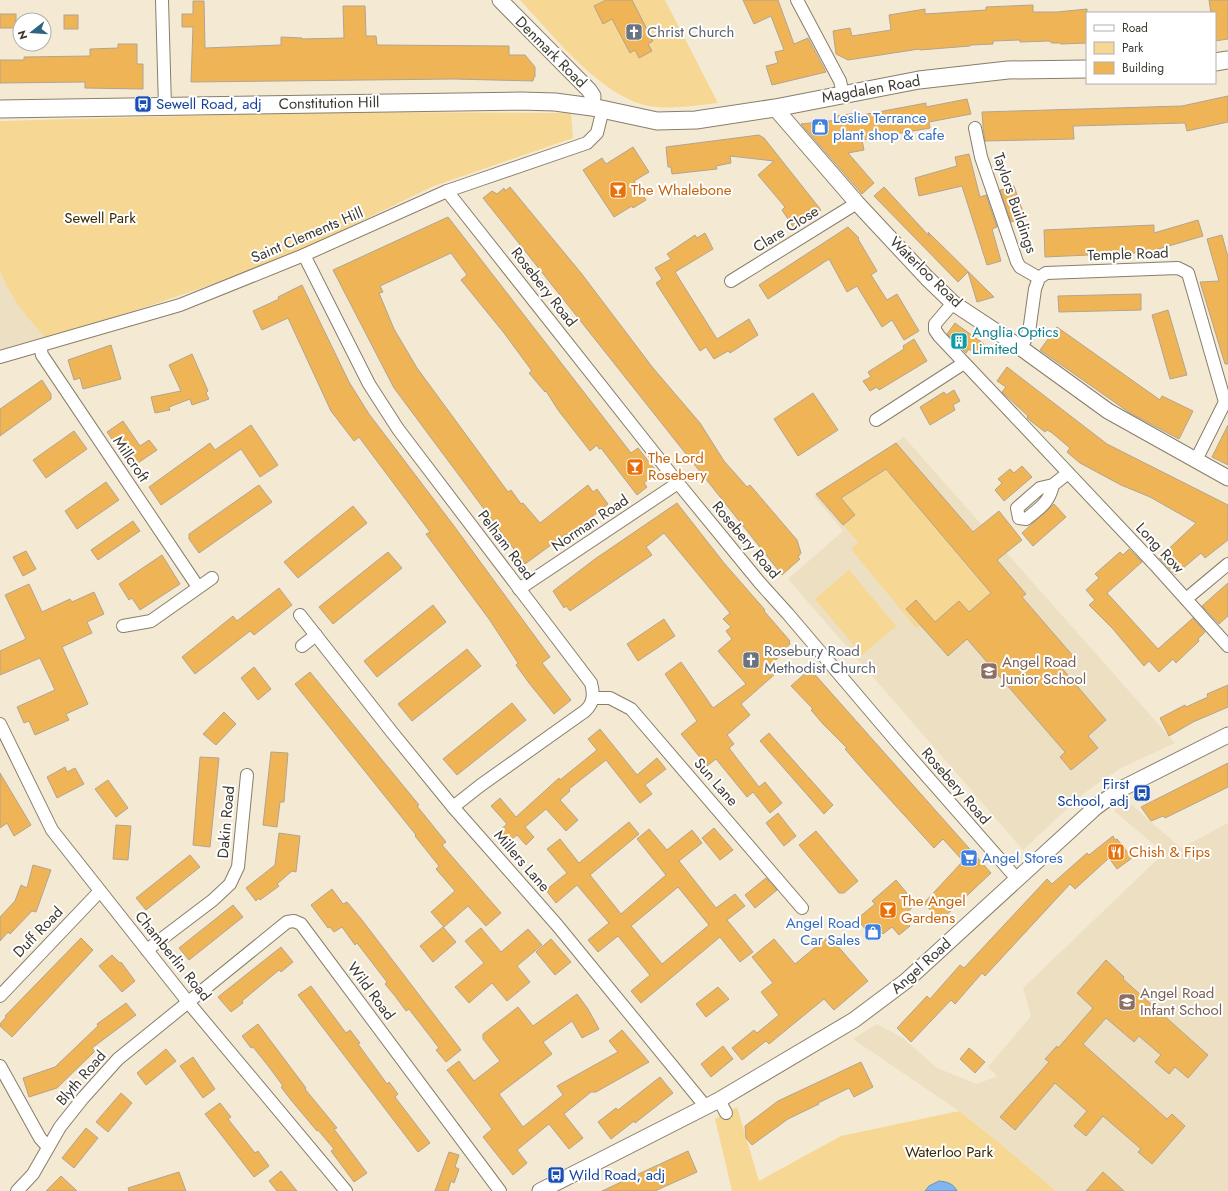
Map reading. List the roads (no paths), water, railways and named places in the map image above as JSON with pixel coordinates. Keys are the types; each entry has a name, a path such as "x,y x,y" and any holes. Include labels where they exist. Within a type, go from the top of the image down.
{"main road":[{"path":"1216,62 1228,60"},
{"name":"Magdalen Road","path":"657,121 696,120 775,108 919,80 1008,70 1086,69"},
{"name":"Constitution Hill","path":"0,109 521,101 555,102 598,108 657,121"}],"street":[{"path":"162,0 165,107"},
{"name":"Denmark Road","path":"500,0 589,90 598,108"},
{"path":"797,0 840,81 843,94"},
{"name":"Saint Clements Hill","path":"0,357 180,305 304,255 447,191 587,144 597,133 598,108"},
{"name":"Waterloo Road","path":"775,108 857,203 927,278 953,303 1021,348 1108,411 1228,478"},
{"name":"Taylors Buildings","path":"975,128 981,157 1017,262 1020,266 1039,278"},
{"name":"Rosebery Road","path":"447,191 678,483 760,583 896,742 1018,880"},
{"name":"Clare Close","path":"731,281 857,203"},
{"name":"Pelham Road","path":"304,255 373,390 398,429 591,683 593,698"},
{"name":"Temple Road","path":"1039,278 1046,274 1178,268 1188,273 1225,402 1196,460"},
{"path":"1021,348 1029,332 1035,289 1039,278"},
{"name":"Long Row","path":"953,303 935,324 935,330 1228,646"},
{"name":"Millcroft","path":"40,346 47,361 198,587"},
{"path":"876,420 964,363"},
{"path":"1053,485 1068,473"},
{"name":"Norman Road","path":"520,589 678,483"},
{"path":"1186,599 1228,564"},
{"path":"123,626 151,621 212,578"},
{"name":"Millers Lane","path":"300,615 391,732 453,807 717,1106"},
{"path":"302,646 316,635"},
{"path":"453,807 481,785 585,711 590,707 593,698"},
{"name":"Sun Lane","path":"593,698 610,698 631,709 802,908"},
{"name":"Chamberlin Road","path":"0,724 47,822 188,1002 346,1191"},
{"name":"Angel Road","path":"540,1191 717,1106 840,1030 884,998 1018,880 1096,807 1121,789 1228,735"},
{"name":"Dakin Road","path":"147,950 213,900 230,884 238,867 247,775"},
{"name":"Duff Road","path":"0,996 100,891"},
{"name":"Wild Road","path":"188,1002 287,922 294,921 301,924 500,1191"},
{"name":"Blyth Road","path":"17,1191 33,1174 60,1127 83,1098 118,1060 188,1002"},
{"path":"0,1066 40,1138 48,1147"}],"water":[{"path":"939,1181 950,1183 957,1191 925,1191 929,1186"}],"place":[{"name":"Christ Church","path":"634,32"},
{"name":"Sewell Road, adj","path":"143,104"},
{"name":"Leslie Terrance plant shop & cafe","path":"820,127"},
{"name":"The Whalebone","path":"618,190"},
{"name":"Anglia Optics Limited","path":"959,341"},
{"name":"The Lord Rosebery","path":"635,467"},
{"name":"Rosebury Road Methodist Church","path":"751,660"},
{"name":"Angel Road Junior School","path":"989,671"},
{"name":"First School, adj","path":"1142,793"},
{"name":"Chish & Fips","path":"1116,852"},
{"name":"Angel Stores","path":"969,858"},
{"name":"The Angel Gardens","path":"888,910"},
{"name":"Angel Road Car Sales","path":"873,932"},
{"name":"Angel Road Infant School","path":"1127,1002"},
{"name":"Wild Road, adj","path":"556,1175"}],"park label":[{"name":"Sewell Park","path":"100,218"},
{"name":"Waterloo Park","path":"949,1152"}]}
